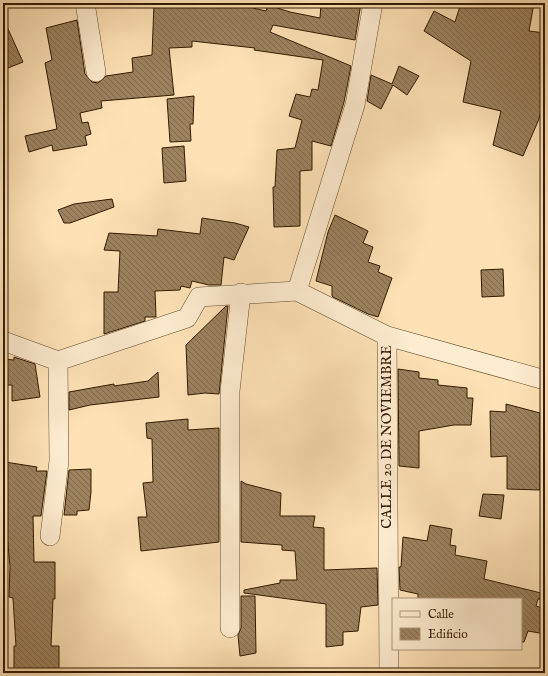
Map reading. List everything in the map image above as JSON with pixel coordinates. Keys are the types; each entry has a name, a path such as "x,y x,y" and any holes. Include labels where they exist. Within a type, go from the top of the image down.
{"street":[{"path":"85,3 96,72"},
{"path":"3,341 58,361 187,318 199,297 241,293 297,291 355,105 373,3"},
{"name":"CALLE 20 DE NOVIEMBRE","path":"297,291 387,336 389,673"},
{"path":"230,628 230,391 241,293"},
{"path":"387,336 545,380"},
{"path":"50,536 59,461 58,361"}],"building":[{"path":"154,3 232,3 266,11 268,5 290,12 320,18 321,3 361,3 355,40 273,25 270,32 351,66 344,102 331,146 312,141 312,170 300,171 300,226 274,227 273,187 275,187 277,150 295,148 302,120 289,116 296,94 310,97 312,89 318,90 323,60 254,50 255,48 192,41 192,47 169,48 174,95 101,101 102,108 80,113 82,123 88,122 91,134 85,136 87,145 53,151 52,145 29,152 25,136 57,129 45,63 52,60 46,28 77,20 85,74 92,82 98,83 106,76 133,72 132,58 152,55"},
{"path":"461,3 534,3 529,31 545,33 545,94 539,119 523,156 493,145 501,111 463,102 471,61 424,31 434,11 455,22"},
{"path":"3,18 23,62 3,70"},
{"path":"399,66 419,76 407,95 393,85 381,109 367,101 371,75 392,84"},
{"path":"194,96 193,124 190,124 191,141 170,142 167,99"},
{"path":"184,146 186,181 164,183 162,148"},
{"path":"112,199 114,207 70,223 64,223 58,210 74,204"},
{"path":"335,215 368,231 363,243 373,247 368,262 380,266 378,272 392,278 378,317 368,314 333,297 332,286 316,281 328,232"},
{"path":"202,218 235,223 249,227 234,260 224,257 221,285 209,285 192,281 190,288 181,286 180,290 155,291 156,317 145,317 145,321 104,334 104,292 118,292 120,251 104,250 109,233 157,236 158,229 200,234"},
{"path":"503,269 504,296 482,297 481,270"},
{"path":"226,306 228,306 219,394 205,393 188,395 186,345"},
{"path":"14,357 35,364 40,397 12,401 12,385 3,385 3,359 14,360"},
{"path":"398,369 419,372 419,378 438,380 438,385 467,388 467,398 473,398 471,425 454,425 419,431 419,468 399,466"},
{"path":"158,372 159,397 90,405 69,410 69,392 114,384 114,386 148,381"},
{"path":"506,404 540,413 540,490 507,489 507,456 491,457 490,411 506,412"},
{"path":"188,419 188,430 219,428 219,542 141,551 138,517 147,517 143,483 153,482 152,439 147,438 146,423"},
{"path":"5,462 37,467 36,471 47,471 41,516 33,516 34,562 55,562 55,599 53,599 51,646 59,646 59,673 14,673 14,646 16,646 13,598 9,597 10,566 7,535 3,534 3,485 7,485"},
{"path":"91,469 89,510 77,511 77,515 64,515 69,470"},
{"path":"241,481 246,484 281,493 280,516 315,516 313,527 324,528 324,570 377,568 378,605 361,607 358,631 343,632 343,645 326,647 326,604 244,593 244,590 280,583 280,580 297,580 295,551 282,550 282,545 241,542"},
{"path":"483,494 504,495 501,519 479,516"},
{"path":"430,525 452,529 450,545 456,546 455,555 487,561 484,579 541,593 540,599 538,599 536,606 545,609 545,634 528,631 524,642 522,642 522,598 418,598 418,594 400,590 399,567 401,567 403,537 427,541"},
{"path":"241,596 255,596 256,653 240,656 238,635 241,628"}]}
